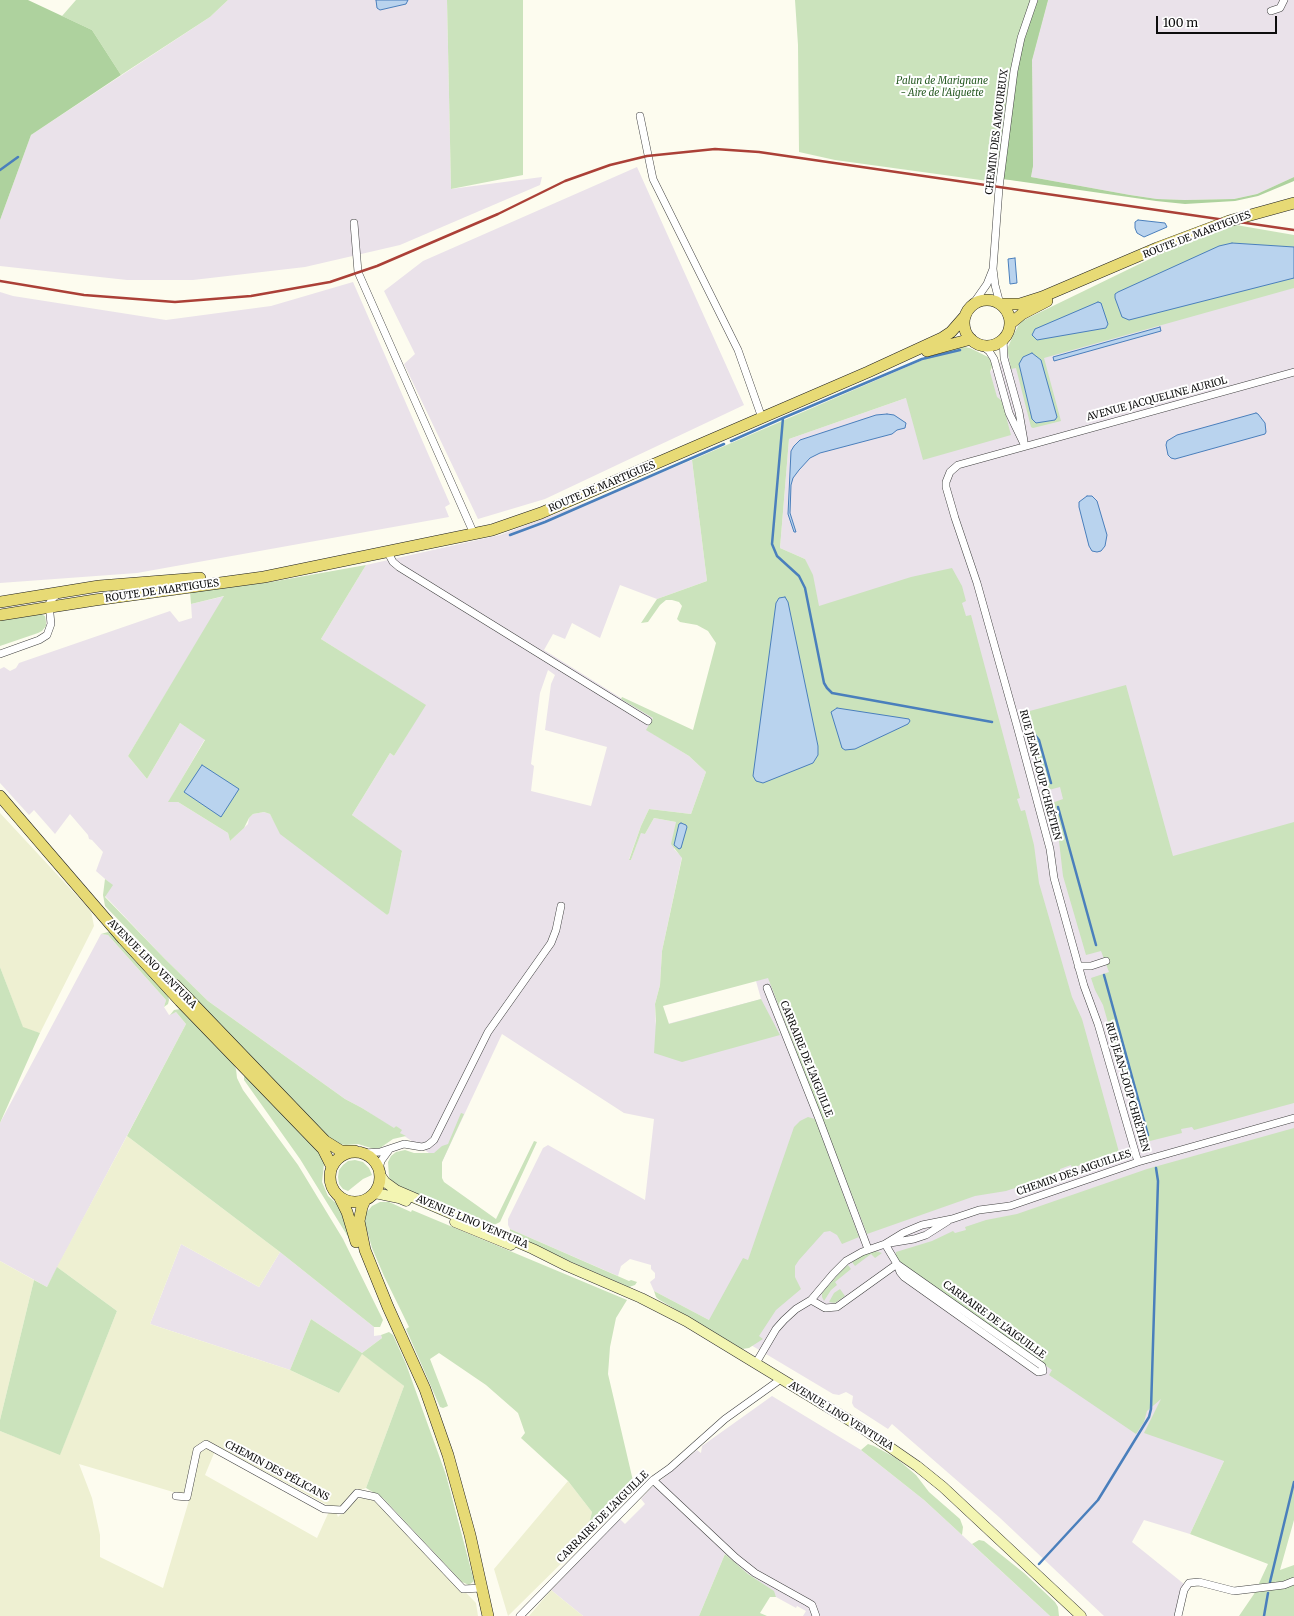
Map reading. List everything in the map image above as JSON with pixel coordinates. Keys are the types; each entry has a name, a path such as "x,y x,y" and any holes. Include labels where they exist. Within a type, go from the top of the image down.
{"main road":[{"name":"ROUTE DE MARTIGUES","path":"1000,304 1020,304 1102,272 1157,248 1229,221 1294,203"},
{"name":"ROUTE DE MARTIGUES","path":"1010,324 1022,314 1102,272"},
{"path":"979,301 994,301 1000,304 1006,309 1009,316 1009,330 1003,339 992,345 976,342 964,328 965,316 973,304 979,301"},
{"name":"ROUTE DE MARTIGUES","path":"0,615 48,606 264,577 492,530 541,513 868,372 942,338 951,332 965,316"},
{"name":"ROUTE DE MARTIGUES","path":"868,372 932,349 976,342"},
{"name":"ROUTE DE MARTIGUES","path":"0,602 99,586 228,575 324,564"},
{"path":"0,796 26,828"},
{"path":"0,799 106,918"},
{"name":"AVENUE LINO VENTURA","path":"106,918 220,1030 325,1141 341,1151 360,1152"},
{"name":"AVENUE LINO VENTURA","path":"106,918 123,940 180,1001 323,1149 332,1167"},
{"path":"360,1152 372,1157 377,1163 380,1172 379,1186 375,1193 365,1200 354,1202 346,1201 333,1189 330,1181 332,1167 339,1157 347,1153 360,1152"},
{"name":"AVENUE LINO VENTURA","path":"380,1172 385,1182 396,1190 519,1242 567,1266"},
{"name":"AVENUE LINO VENTURA","path":"375,1193 399,1198 495,1239 567,1266 641,1298 686,1321 862,1428 917,1466 943,1487 1081,1616"},
{"path":"339,1196 347,1212 357,1247 388,1307"},
{"path":"365,1200 359,1216 365,1250 388,1307 425,1388 448,1456 470,1535 488,1616"}],"street":[{"name":"CHEMIN DES AMOUREUX","path":"1000,304 994,285 992,269 999,188 1014,72 1021,38 1034,0"},
{"path":"1271,11 1280,8 1284,0"},
{"path":"640,116 653,179 738,350 762,418"},
{"path":"354,223 358,272 474,534"},
{"name":"CHEMIN DES AMOUREUX","path":"973,304 987,284 992,269"},
{"path":"1003,339 1004,358 1019,412 1024,446"},
{"path":"976,342 989,351 994,359 1009,413 1024,446"},
{"name":"AVENUE JACQUELINE AURIOL","path":"1024,446 1294,372"},
{"name":"RUE JEAN-LOUP CHRÉTIEN","path":"1024,446 958,465 950,472 946,482 946,487 964,547 977,583 1017,726 1050,849 1054,878 1078,966 1098,1024 1138,1162"},
{"path":"387,551 393,562 399,568 648,721"},
{"path":"0,654 39,640 47,635 51,624 48,606 50,601 63,591"},
{"path":"360,1152 374,1153 404,1144 419,1148 424,1147 431,1143 437,1136 488,1032 551,943 556,930 561,906"},
{"path":"1078,966 1091,966 1106,961"},
{"name":"CARRAIRE DE L'AIGUILLE","path":"767,988 819,1119 868,1249"},
{"name":"CHEMIN DES AIGUILLES","path":"885,1244 910,1229 979,1210 1010,1206 1138,1162 1294,1118"},
{"path":"380,1172 381,1161 390,1148"},
{"path":"756,1364 776,1329 796,1309 811,1300 839,1267 855,1255 885,1244"},
{"name":"CARRAIRE DE L'AIGUILLE","path":"885,1244 904,1277 1038,1372 1043,1371 1042,1366 897,1264"},
{"path":"811,1300 825,1308 837,1307 897,1264"},
{"name":"CARRAIRE DE L'AIGUILLE","path":"520,1616 652,1480 670,1468 725,1419 781,1379"},
{"name":"CHEMIN DES PÉLICANS","path":"176,1496 187,1497 198,1450 206,1444 324,1508 342,1510 356,1493 376,1497 463,1589 482,1588"},
{"path":"652,1480 736,1558 755,1573 812,1605 816,1616"},
{"path":"1178,1616 1184,1590 1189,1583 1198,1582 1234,1591 1284,1585 1294,1581"}],"shaded area":[{"path":"228,0 447,0 451,189 542,177 540,185 400,245 305,267 193,280 127,280 0,266 0,220 31,135 210,17"},
{"path":"1048,0 1294,0 1294,177 1257,194 1234,199 1185,200 1157,199 1130,195 1031,177 1033,166 1032,60"},
{"path":"637,167 744,405 545,499 478,519 404,364 415,354 384,291 423,261"},
{"path":"1294,242 1294,1412 1224,1461 1190,1534 1144,1520 1132,1542 1184,1584 1174,1616 1104,1616 999,1517 892,1424 888,1429 854,1407 852,1403 853,1396 846,1392 839,1395 833,1394 709,1320 654,1291 650,1282 655,1278 655,1273 651,1269 651,1265 630,1259 621,1266 618,1276 510,1229 508,1219 543,1148 548,1145 645,1200 654,1119 624,1113 502,1034 442,1162 400,1133 396,1126 394,1129 362,1108 345,1099 208,1001 165,959 105,896 112,885 96,871 103,852 92,840 89,839 88,835 70,814 55,834 34,810 29,815 0,783 0,669 4,667 10,671 16,668 19,663 170,611 179,622 192,618 191,604 225,596 128,756 147,779 180,723 205,739 169,801 178,802 228,833 230,841 248,824 249,818 253,814 264,812 270,814 274,821 387,915 402,852 352,815 390,753 394,756 425,705 321,639 366,565 500,535 629,486 692,460 707,581 657,599 620,585 600,638 572,623 565,639 553,634 544,650 653,718 647,730 689,756 706,772 691,814 649,809 629,859 631,860 641,832 645,834 654,818 676,822 674,849 682,857 662,951 660,985 655,1004 656,1027 761,999 756,981 831,688 805,559 780,548 789,439 906,398 990,372 1017,345","holes":["548,670 555,675 551,684 545,730 607,747 591,806 531,791 534,766 531,764 540,693"]},
{"path":"353,282 450,504 445,507 449,517 137,573 0,583 0,292 13,296 166,320 271,306"},
{"path":"101,934 108,935 166,1000 164,1007 169,1015 176,1012 186,1024 47,1287 0,1261 0,1123"},
{"path":"181,1244 259,1287 280,1252 374,1327 374,1336 381,1335 382,1338 362,1353 311,1319 290,1370 150,1324"},
{"path":"772,1396 861,1450 924,1500 1050,1616 803,1616 806,1611 797,1606 796,1608 776,1597 773,1591 748,1574 725,1554 699,1616 583,1616 551,1590 620,1519 625,1524 645,1504 641,1499 650,1489 697,1450 701,1453 702,1446"}],"green space":[{"path":"0,0 28,0 92,30 121,75 31,135 0,220"},
{"path":"76,0 228,0 210,17 121,75 92,30 62,16"},
{"path":"447,0 523,0 523,175 451,189"},
{"name":"Palun de Marignane - Aire de l'Aiguette","path":"795,0 1048,0 1032,60 1033,166 1031,171 1031,182 1003,179 995,182 835,160 799,152 798,45"},
{"path":"1038,0 1048,0 1032,60 1033,166 1031,177 1130,195 1157,199 1185,200 1234,199 1257,194 1294,177 1294,181 1258,196 1235,201 1185,204 1003,179 1019,56"},
{"path":"1236,225 1294,235 1294,288 1044,358 1061,421 1033,428 1031,427 1016,368 1011,369 1008,353 1008,347 1022,321 1160,254 1227,227"},
{"path":"959,346 970,348 988,357 993,364 990,372 997,397 1002,401 1011,435 923,460 906,398 789,439 780,548 805,559 813,575 819,606 911,577 952,568 962,586 966,601 962,603 966,616 971,615 1020,798 1017,799 1021,811 1025,810 1034,845 1039,883 1072,997 1082,1019 1119,1152 1072,1168 1071,1165 1060,1169 1060,1173 1006,1191 975,1196 867,1234 768,978 663,1006 669,1024 761,999 780,1035 682,1062 654,1053 656,1021 655,1004 660,985 662,951 682,858 671,844 676,822 654,818 645,834 641,833 631,860 629,860 641,826 649,809 691,814 706,772 689,756 646,730 653,718 621,699 622,697 693,730 716,643 708,631 697,625 680,622 677,619 682,606 679,602 672,600 666,600 660,605 648,622 641,623 657,599 707,581 692,460 939,353"},
{"path":"366,565 321,639 426,705 394,756 390,753 352,815 402,851 389,913 387,915 280,834 270,814 264,812 253,814 249,818 244,828 230,841 228,833 178,802 168,802 205,740 180,723 147,779 128,756 224,596 191,604 190,592 271,582"},
{"path":"39,613 45,616 46,622 46,626 42,631 0,646 0,620"},
{"path":"1126,685 1173,856 1294,822 1294,1103 1194,1130 1192,1127 1181,1129 1182,1133 1142,1143 1103,1005 1095,990 1091,978 1109,972 1101,951 1086,955 1063,876 1059,841 1049,804 1063,799 1060,787 1045,791 1026,712"},
{"path":"0,813 91,911 94,926 40,1033 23,1028 0,967"},
{"path":"105,879 113,885 105,897 208,1001 345,1099 394,1128 396,1126 402,1130 400,1133 406,1136 393,1139 380,1148 374,1149 358,1144 338,1144 329,1138 105,906 103,895"},
{"path":"108,932 113,933 168,995 168,1004 164,1007 166,1000 108,935 101,934"},
{"path":"0,967 23,1027 40,1033 0,1123"},
{"path":"180,1009 187,1014 232,1061 236,1069 237,1078 243,1090 298,1165 343,1239 383,1320 380,1327 374,1327 280,1252 127,1136 186,1024 176,1012 170,1015 174,1010"},
{"path":"245,1075 323,1157 324,1164 322,1182 328,1196 338,1205 342,1212 350,1240 300,1159 244,1080"},
{"path":"461,1113 464,1114 442,1162 442,1178 444,1182 496,1219 534,1141 537,1142 500,1222 494,1225 397,1186 389,1177 388,1162 391,1156 396,1152 405,1150 414,1153 434,1153 442,1146 448,1144"},
{"path":"808,1117 815,1119 859,1237 842,1244 837,1235 830,1231 824,1232 795,1266 795,1277 801,1289 776,1310 759,1336 763,1339 749,1348 742,1349 658,1299 654,1291 709,1320 743,1258 748,1260 794,1127 800,1121"},
{"path":"1294,1128 1294,1520 1280,1570 1294,1565 1294,1616 1239,1616 1254,1594 1268,1564 1190,1534 1224,1461 1144,1433 1161,1399 1147,1411 1144,1422 1136,1434 1049,1375 1052,1370 899,1261 896,1256 896,1252 932,1241 953,1231 955,1233 966,1230 965,1227 986,1220 1017,1214 1147,1169"},
{"path":"127,1136 280,1252 259,1287 181,1244 150,1324 290,1370 339,1393 362,1353 404,1386 366,1488 358,1491 342,1505 334,1507 338,1517 355,1500 365,1497 377,1502 476,1603 478,1616 0,1616 0,1431 60,1454 117,1311 57,1267","holes":["217,1446 331,1507 317,1538 205,1475","79,1464 190,1497 163,1588 100,1557 100,1535 92,1498"]},
{"path":"355,1160 363,1162 369,1168 372,1175 363,1179 348,1191 343,1189 339,1184 339,1170 348,1161"},
{"path":"380,1202 389,1202 411,1212 412,1210 627,1300 616,1318 610,1347 608,1374 634,1485 585,1540 592,1512 568,1481 521,1438 525,1433 518,1413 486,1385 439,1353 430,1359 448,1406 443,1408 440,1407 406,1329 409,1327 372,1248 365,1223 366,1213 372,1206"},
{"path":"510,1229 629,1281 631,1280 637,1282 635,1285 629,1287 516,1238 510,1233"},
{"path":"876,1251 882,1253 875,1258 871,1254 855,1266 852,1262 863,1255"},
{"path":"0,1261 34,1280 0,1420"},
{"path":"848,1265 851,1269 835,1282 837,1285 831,1290 824,1301 822,1293"},
{"path":"57,1267 117,1311 60,1455 0,1431 0,1420 34,1280 47,1287"},
{"path":"840,1289 845,1296 835,1303 829,1302 834,1293"},
{"path":"311,1319 362,1353 382,1338 381,1335 389,1332 393,1335 406,1364 446,1475 474,1581 469,1585 462,1582 383,1498 366,1488 404,1386 362,1354 339,1393 290,1370"},
{"path":"868,1444 896,1458 916,1475 929,1492 960,1519 963,1527 962,1535 924,1500 861,1450"},
{"path":"568,1481 592,1512 585,1540 508,1616 494,1569"},
{"path":"979,1540 984,1541 1024,1573 1055,1602 1058,1607 1059,1616 1050,1616 972,1544"},
{"path":"725,1554 748,1574 774,1591 776,1597 770,1597 760,1613 767,1616 699,1616"},
{"path":"551,1590 583,1616 529,1616"}],"water":[{"path":"376,0 408,0 406,4 380,10 377,8"},
{"path":"1138,220 1165,223 1167,227 1144,237 1137,233 1135,228 1135,222"},
{"path":"1232,243 1294,247 1294,278 1129,320 1122,317 1115,294 1219,246"},
{"path":"1015,258 1017,283 1010,284 1008,259"},
{"path":"1098,302 1101,303 1108,324 1106,328 1037,340 1032,335 1035,329"},
{"path":"1160,327 1161,331 1054,361 1053,357"},
{"path":"1032,353 1041,360 1057,417 1055,420 1036,423 1032,419 1019,364 1023,357"},
{"path":"1256,413 1265,423 1265,434 1175,459 1168,455 1166,445 1167,441 1177,435"},
{"path":"876,415 894,415 906,423 905,428 897,430 892,434 820,453 810,458 799,470 793,478 791,485 790,513 796,532 794,532 788,514 791,451 794,446 800,440"},
{"path":"1087,496 1092,496 1097,501 1107,535 1105,546 1101,551 1097,552 1092,551 1089,546 1079,507 1079,502"},
{"path":"785,597 788,602 818,746 818,755 813,763 763,783 756,781 753,776 776,603 779,598"},
{"path":"837,708 909,719 910,721 908,724 855,749 845,750 842,748 831,712"},
{"path":"202,765 239,789 221,817 184,792"},
{"path":"681,823 687,827 681,848 679,849 674,845 679,824"}],"waterway":[{"path":"0,170 18,157"},
{"path":"960,350 922,359 783,418 772,544 777,556 799,576 805,588 824,683 832,693 992,722"},
{"path":"731,441 783,418"},
{"path":"510,535 545,522 724,444"},
{"path":"1035,735 1039,740 1051,783"},
{"path":"1058,807 1096,945"},
{"path":"1104,975 1148,1135"},
{"path":"1039,1564 1098,1500 1149,1417 1151,1409 1158,1181 1156,1168"},
{"path":"1270,1582 1294,1482"},
{"path":"1264,1616 1268,1593"}],"railway":[{"path":"0,281 84,295 175,302 251,296 330,282 377,266 498,214 565,181 610,165 647,156 715,149 759,152 1294,230"}]}
